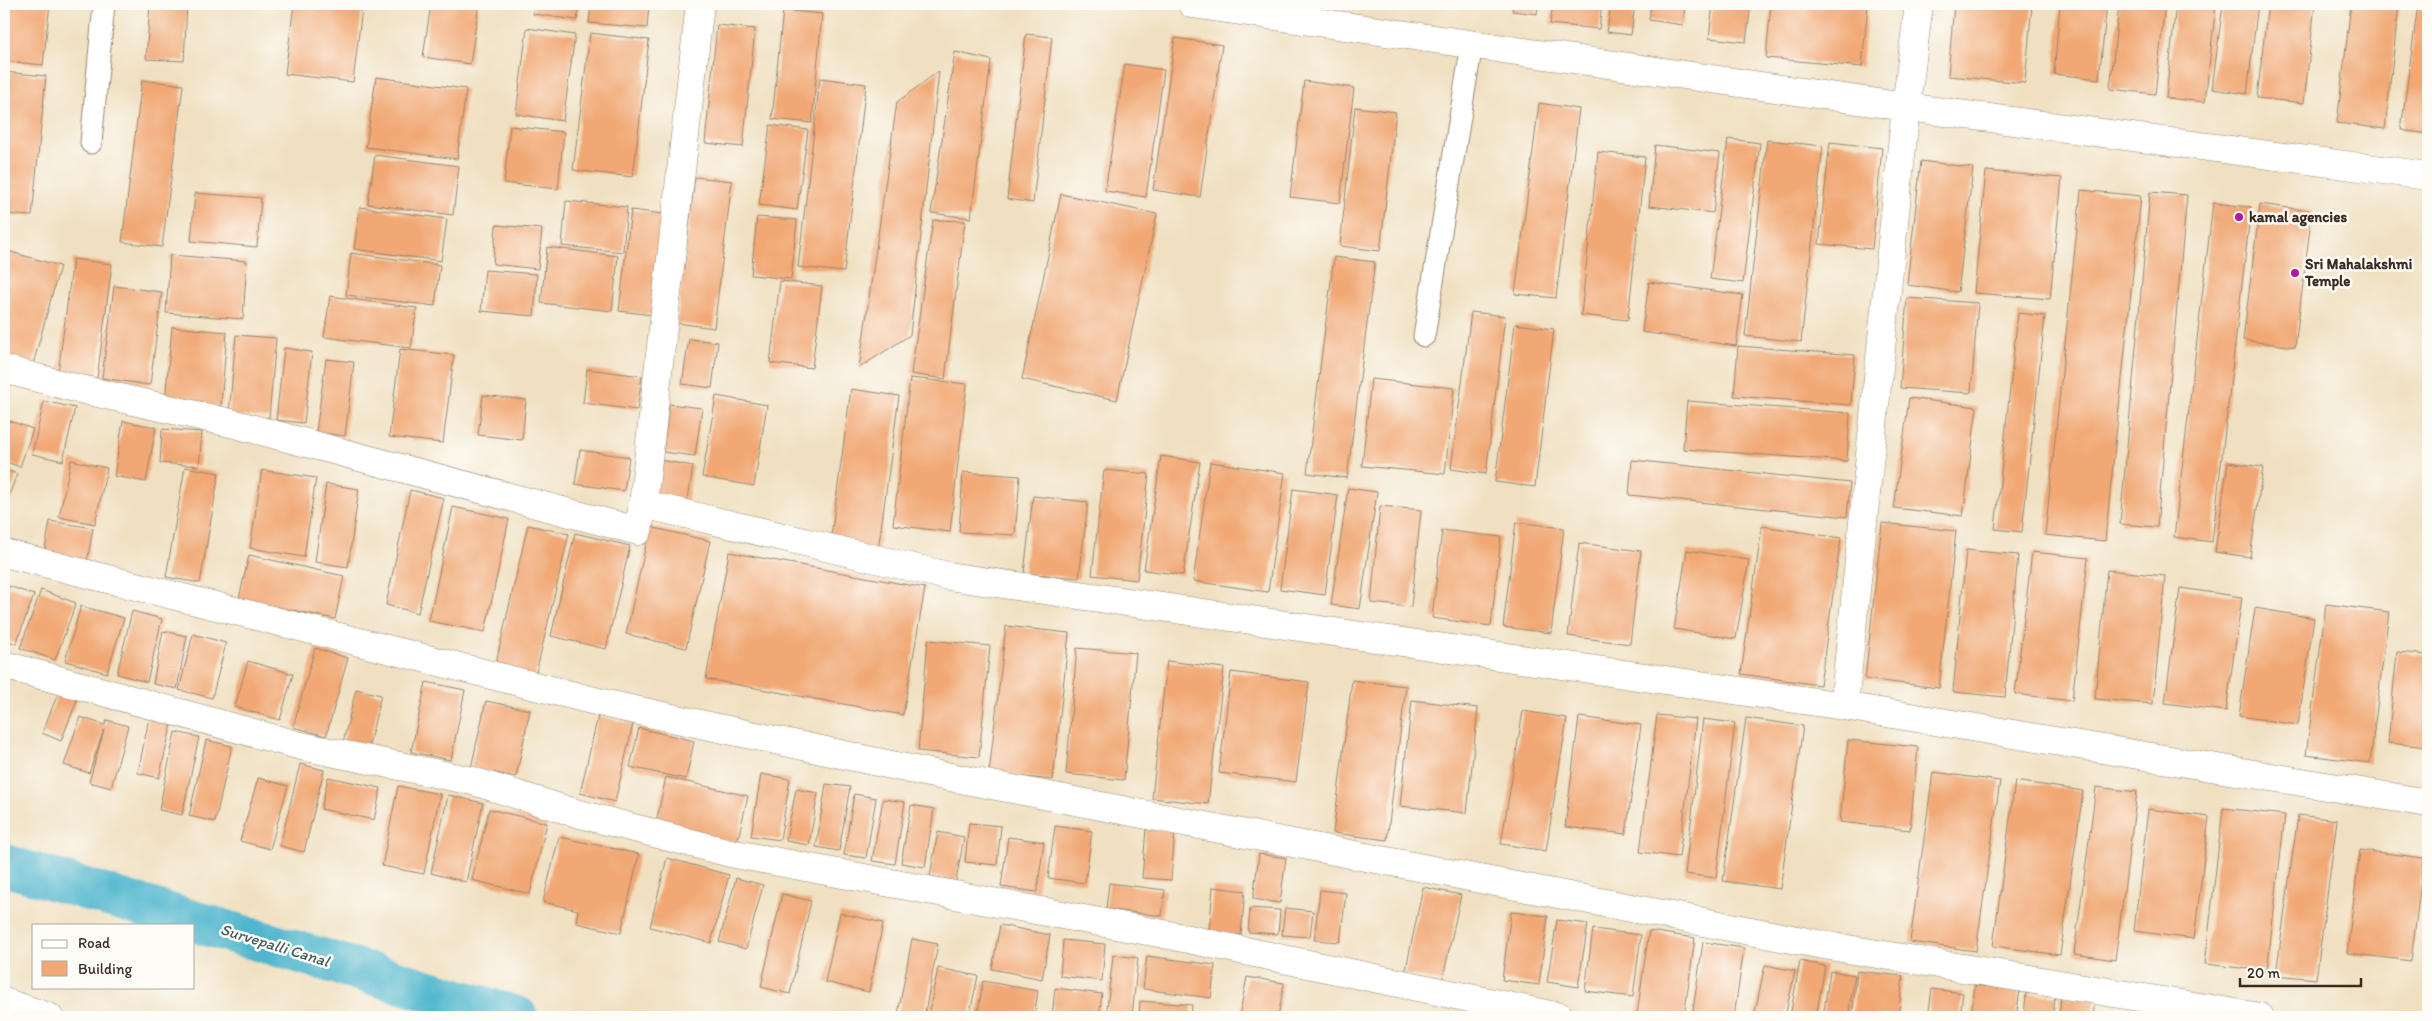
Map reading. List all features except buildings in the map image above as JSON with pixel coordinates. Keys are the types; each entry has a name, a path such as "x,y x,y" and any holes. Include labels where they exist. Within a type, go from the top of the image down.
{"street":[{"path":"4,369 67,386 231,423 638,531 643,504 700,4"},
{"path":"1192,4 1906,107 2428,176"},
{"path":"1844,706 1906,107 1919,4"},
{"path":"643,504 948,576 1844,706 2428,803"},
{"path":"4,553 608,704 924,772 1822,945 2260,1017"},
{"path":"4,665 301,746 473,782 576,813 730,853 1169,935 1560,1017"},
{"path":"4,1002 50,1017"}],"lane":[{"path":"90,143 104,4"},
{"path":"1424,336 1472,44"}],"waterway":[{"name":"Survepalli Canal","path":"4,865 517,1017"}],"place":[{"name":"kamal agencies","path":"2239,217"},
{"name":"Sri Mahalakshmi Temple","path":"2295,273"}]}
